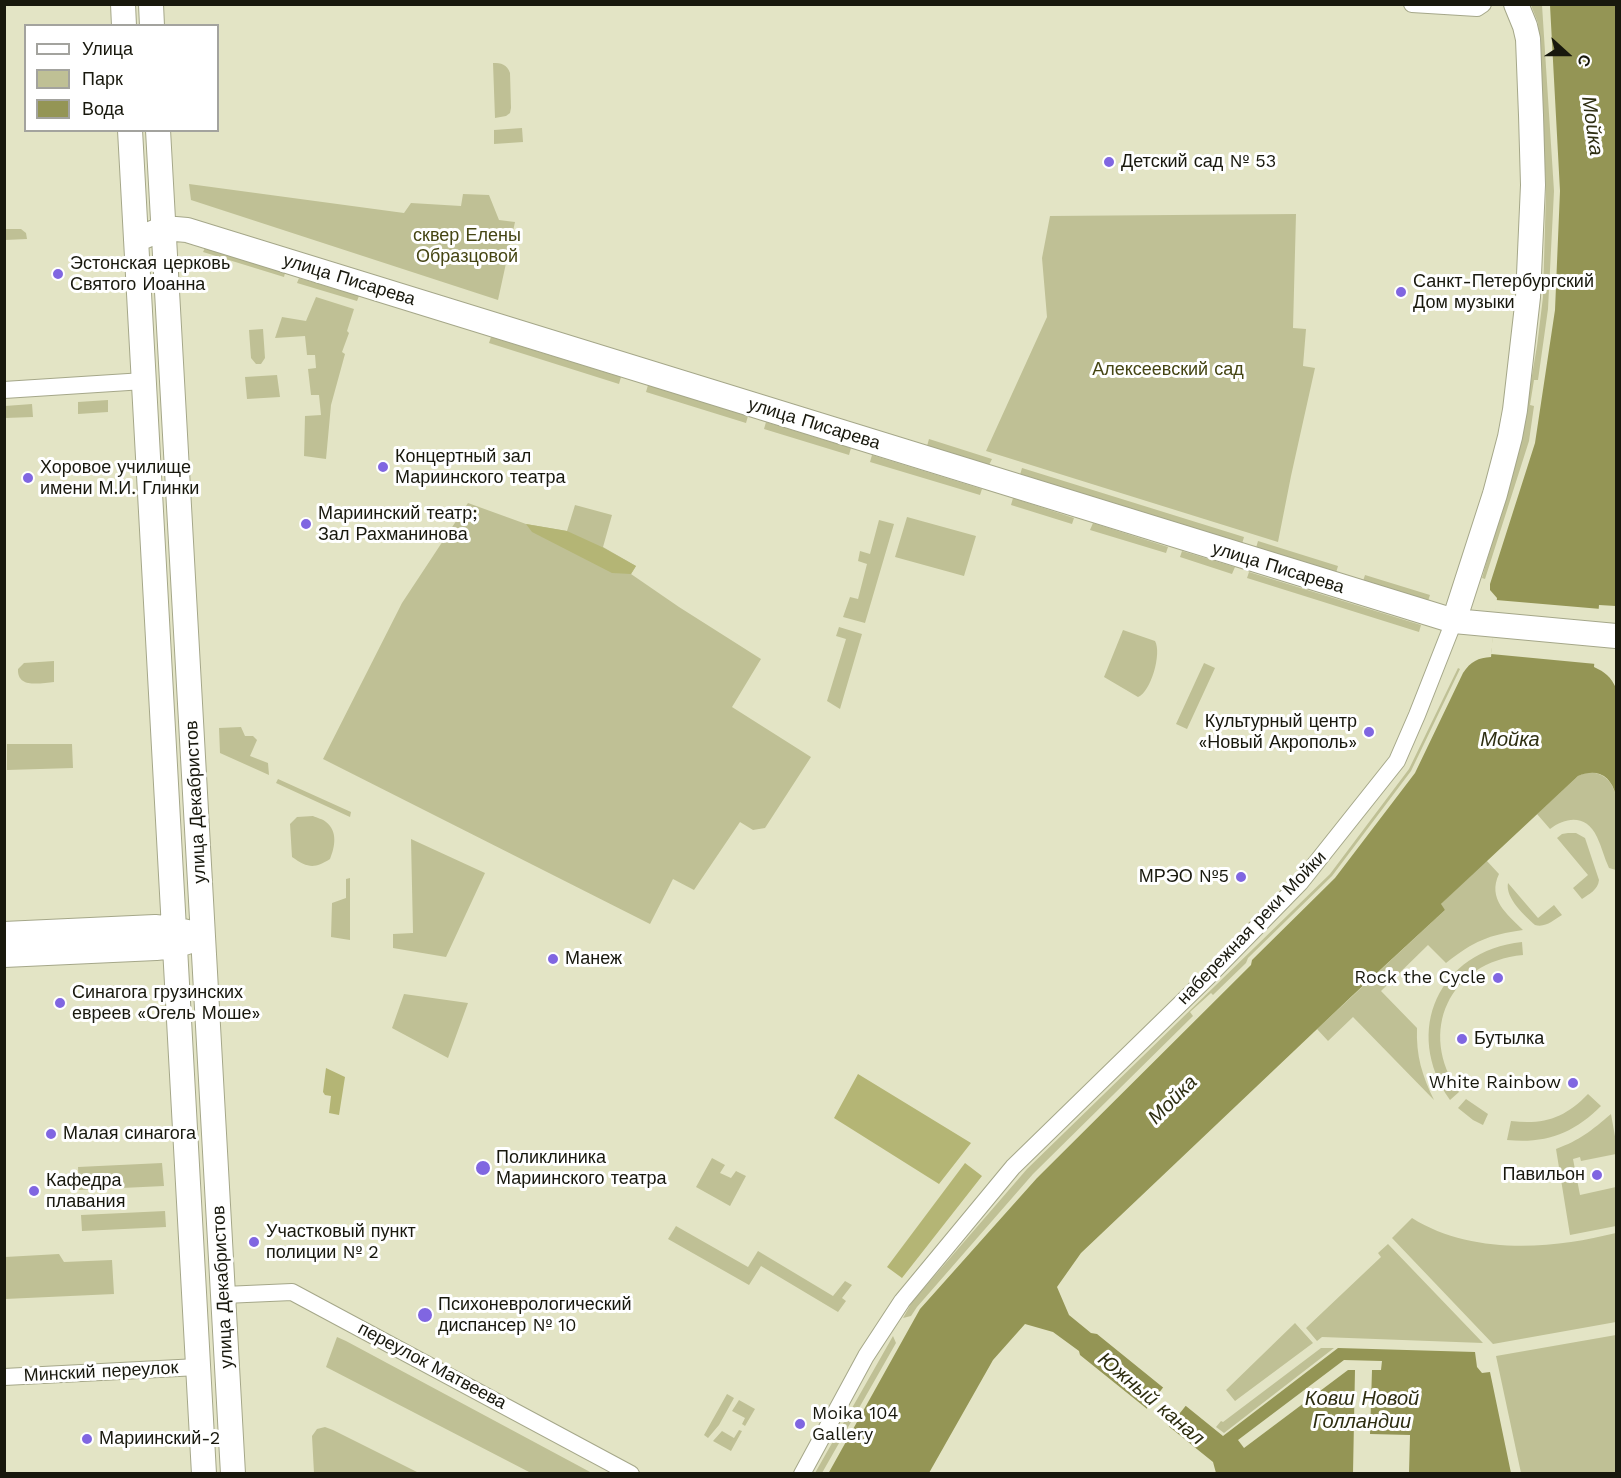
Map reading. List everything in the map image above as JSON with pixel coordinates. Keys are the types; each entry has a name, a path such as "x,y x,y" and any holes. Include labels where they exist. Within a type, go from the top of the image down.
{"main road":[{"path":"123,4 124,24"},
{"path":"151,4 152,24"},
{"name":"набережная реки Мойки","path":"1454,621 1492,506 1510,437 1528,297 1533,185 1529,60 1525,26 1516,4"},
{"name":"улица Декабристов","path":"130,132 204,1473"},
{"name":"улица Декабристов","path":"158,132 233,1473"},
{"path":"136,240 164,228"},
{"name":"улица Писарева","path":"164,228 187,230 1454,621 1607,636"},
{"path":"4,934 155,927 174,937"},
{"path":"4,955 174,937 204,937"}],"street":[{"path":"1412,4 1477,8 1483,4"},
{"path":"4,390 144,381"},
{"name":"набережная реки Мойки","path":"802,1473 866,1356 902,1301 1013,1167 1212,973 1300,883 1396,761 1418,715 1454,621"},
{"name":"переулок Матвеева","path":"224,1295 292,1292 631,1473"},
{"name":"Минский переулок","path":"4,1377 198,1368"}],"green space":[{"path":"1531,5 1542,5 1554,191 1548,309 1538,380 1534,380 1530,405 1534,406 1529,441 1485,579 1482,578 1521,440 1543,297 1546,191 1538,23"},
{"path":"493,63 503,65 510,73 510,113 495,118"},
{"path":"522,128 523,142 494,144 494,130"},
{"name":"сквер Елены Образцовой","path":"189,184 404,213 411,203 461,206 463,194 489,195 499,220 515,222 498,300 191,200"},
{"name":"Алексеевский сад","path":"1296,214 1293,328 1306,329 1303,366 1315,368 1278,542 986,451 1047,317 1042,258 1050,216"},
{"path":"4,229 21,229 26,233 27,239 5,240"},
{"path":"205,248 285,273 284,277 203,252"},
{"path":"299,278 359,296 357,301 297,283"},
{"path":"316,297 354,309 331,405 326,459 304,456 305,416 321,415 319,395 311,395 308,369 316,368 315,355 307,355 305,336 275,338 282,317 306,321"},
{"path":"263,329 265,358 261,364 256,364 251,358 249,330"},
{"path":"491,337 621,377 619,384 489,343"},
{"path":"277,375 280,397 247,399 245,377"},
{"path":"648,385 748,416 746,423 646,392"},
{"path":"108,400 108,412 78,414 78,402"},
{"path":"32,404 33,417 5,418 5,406"},
{"path":"766,422 851,448 849,455 764,429"},
{"path":"929,439 992,459 989,465 927,446"},
{"path":"872,455 982,489 980,495 870,462"},
{"path":"1022,468 1244,537 1242,544 1020,475"},
{"path":"1013,498 1074,518 1072,524 1011,505"},
{"path":"468,503 526,524 567,531 575,505 612,515 603,547 636,566 631,574 761,659 732,707 811,757 765,828 753,830 740,822 694,890 673,879 650,924 323,759 402,603"},
{"path":"907,517 976,536 964,576 895,557"},
{"path":"879,520 894,524 865,623 843,617 850,597 858,599 867,564 858,561 860,551 870,554"},
{"path":"1093,523 1168,547 1166,553 1090,530"},
{"path":"526,524 567,531 636,566 631,574 612,573 532,532"},
{"path":"1258,541 1338,566 1336,573 1256,548"},
{"path":"1182,551 1235,567 1232,574 1180,557"},
{"path":"1249,572 1421,625 1419,632 1247,578"},
{"path":"1365,575 1430,595 1428,601 1363,581"},
{"path":"839,627 862,634 840,709 827,701 846,639 836,636"},
{"path":"1123,630 1155,641 1157,647 1156,663 1151,680 1143,694 1138,697 1104,677"},
{"path":"54,661 54,682 37,684 21,680 18,669 24,663"},
{"path":"1204,663 1215,668 1187,729 1176,724"},
{"path":"1458,668 1460,669 1411,771 1332,876 1213,995 1211,993 1190,1012 1193,1016 1033,1174 911,1316 903,1318 912,1302 1027,1169 1330,874 1409,769"},
{"path":"241,727 245,736 253,736 257,740 250,756 268,763 269,775 220,753 219,728"},
{"path":"7,744 72,744 73,768 7,770"},
{"path":"1587,772 1606,778 1616,796 1616,870 1609,868 1597,837 1588,825 1582,821 1570,820 1550,829 1537,814 1578,776"},
{"path":"278,779 351,812 350,817 276,783"},
{"path":"313,816 330,826 334,839 330,859 311,866 292,857 290,824 297,817"},
{"path":"1568,833 1576,833 1585,838 1599,880 1595,889 1582,899 1573,888 1588,875 1557,838"},
{"path":"411,839 485,873 446,957 393,948 393,934 413,933"},
{"path":"1486,860 1499,874 1495,891 1500,905 1523,930 1482,940 1446,963 1428,945 1381,991 1417,1028 1421,1065 1434,1100 1353,1017 1328,1041 1317,1029 1445,910 1440,905"},
{"path":"350,878 350,940 331,937 332,903 346,898 346,879"},
{"path":"1508,883 1538,918 1554,905 1562,915 1546,924 1535,925 1513,901"},
{"path":"1522,942 1523,955 1497,960 1476,971 1459,986 1448,1004 1441,1024 1441,1046 1447,1069 1459,1092 1450,1100 1436,1074 1429,1047 1430,1022 1437,999 1450,978 1469,961 1493,949"},
{"path":"404,994 468,1003 448,1058 392,1028"},
{"path":"326,1068 345,1077 339,1115 329,1113 331,1096 323,1092"},
{"path":"858,1074 971,1143 939,1184 834,1118"},
{"path":"1588,1094 1601,1106 1570,1130 1547,1138 1507,1140 1511,1121 1534,1122 1553,1118 1571,1109"},
{"path":"1466,1099 1488,1114 1483,1125 1458,1108"},
{"path":"1611,1114 1616,1154 1581,1161 1580,1157 1573,1159 1580,1195 1616,1187 1616,1226 1570,1235 1556,1149 1585,1134"},
{"path":"712,1158 725,1165 720,1173 731,1178 736,1171 746,1176 730,1206 696,1187"},
{"path":"162,1163 164,1186 79,1190 78,1167"},
{"path":"965,1163 982,1176 902,1278 887,1267"},
{"path":"165,1211 166,1227 82,1231 81,1215"},
{"path":"1412,1218 1449,1235 1510,1246 1577,1241 1616,1233 1616,1322 1493,1344 1392,1238"},
{"path":"676,1226 748,1267 758,1251 833,1296 845,1281 852,1285 842,1298 846,1301 838,1312 761,1266 749,1285 668,1239"},
{"path":"1388,1244 1483,1343 1322,1337 1317,1341 1306,1328 1381,1257 1378,1253"},
{"path":"59,1254 64,1262 112,1260 114,1294 5,1299 5,1257"},
{"path":"1295,1323 1313,1343 1235,1401 1226,1390"},
{"path":"1616,1335 1616,1473 1521,1473 1496,1356"},
{"path":"893,1336 896,1343 822,1473 815,1473"},
{"path":"337,1337 592,1473 531,1473 326,1367"},
{"path":"1321,1348 1334,1348 1224,1433 1216,1427 1221,1421 1223,1422"},
{"path":"727,1394 734,1398 719,1425 708,1438 704,1435"},
{"path":"739,1400 755,1409 745,1426 742,1424 745,1418 732,1411"},
{"path":"325,1427 419,1473 314,1473 312,1436 317,1429"},
{"path":"739,1430 742,1431 731,1451 713,1441 722,1431 734,1438"}],"water":[{"name":"Мойка","path":"1550,5 1615,5 1616,9 1616,606 1599,605 1594,667 1607,675 1616,688 1616,796 1611,783 1602,775 1591,773 1578,776 1441,904 1445,910 1081,1253 1057,1287 1069,1315 1091,1333 1097,1334 1223,1436 1338,1348 1475,1352 1477,1367 1482,1373 1490,1372 1511,1473 1216,1473 1213,1462 1080,1355 1079,1351 1053,1332 1025,1324 993,1360 929,1473 828,1474 920,1309 1037,1178 1335,878 1415,773 1463,673 1475,661 1491,657 1497,598 1490,590 1490,584 1535,443 1555,310 1560,191"}],"pier":[{"path":"1496,600 1601,609 1596,664 1491,654"},
{"path":"1344,1360 1382,1361 1381,1370 1372,1370 1370,1434 1410,1435 1409,1473 1353,1473 1355,1370 1348,1370 1244,1448 1238,1440"},
{"path":"1165,1385 1188,1403 1167,1429 1145,1411"}],"place":[{"name":"Детский сад № 53","path":"1109,162"},
{"name":"Эстонская церковь Святого Иоанна","path":"58,274"},
{"name":"Санкт-Петербургский Дом музыки","path":"1401,292"},
{"name":"Концертный зал Мариинского театра","path":"383,467"},
{"name":"Хоровое училище имени М.И. Глинки","path":"28,478"},
{"name":"Мариинский театр; Зал Рахманинова","path":"306,524"},
{"name":"Культурный центр «Новый Акрополь»","path":"1369,732"},
{"name":"МРЭО №5","path":"1241,877"},
{"name":"Манеж","path":"553,959"},
{"name":"Rock the Cycle","path":"1498,978"},
{"name":"Синагога грузинских евреев «Огель Моше»","path":"60,1003"},
{"name":"Бутылка","path":"1462,1039"},
{"name":"White Rainbow","path":"1573,1083"},
{"name":"Малая синагога","path":"51,1134"},
{"name":"Поликлиника Мариинского театра","path":"483,1168"},
{"name":"Павильон","path":"1597,1175"},
{"name":"Кафедра плавания","path":"34,1191"},
{"name":"Участковый пункт полиции № 2","path":"254,1242"},
{"name":"Психоневрологический диспансер № 10","path":"425,1315"},
{"name":"Moika 104 Gallery","path":"800,1424"},
{"name":"Мариинский-2","path":"87,1439"}],"water label":[{"name":"Южный канал","path":"1151,1399"},
{"name":"Ковш Новой Голландии","path":"1362,1410"}]}
